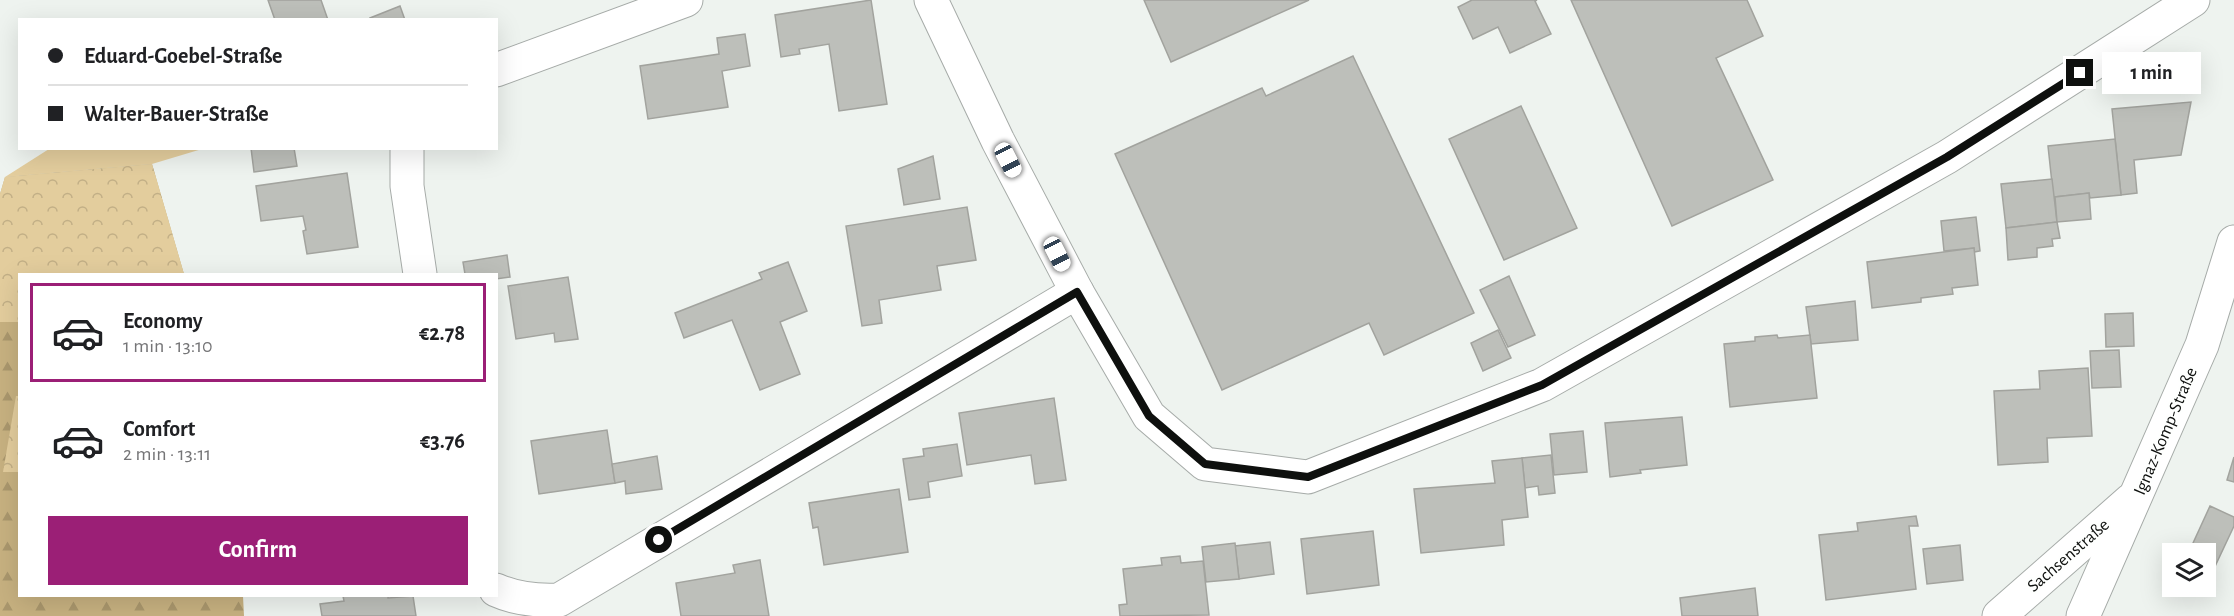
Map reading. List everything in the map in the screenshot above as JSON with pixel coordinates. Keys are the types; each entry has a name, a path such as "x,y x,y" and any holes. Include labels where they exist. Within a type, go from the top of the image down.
{"street":[{"path":"498,69 686,0"},
{"path":"931,0 998,141 1077,292 1149,416 1205,464 1308,477 1542,385 1947,157 2193,0"},
{"path":"407,150 407,186 420,273"},
{"name":"Ignaz-Komp-Straße","path":"2083,616 2202,345 2234,242"},
{"path":"498,591 507,595 542,601 559,600 1077,292"},
{"name":"Sachsenstraße","path":"1999,616 2138,494"}],"green space":[{"path":"47,150 199,150 152,164 5,177"},
{"path":"152,164 184,273 18,273 18,597 243,597 244,616 0,616 0,194 5,177"},
{"path":"152,164 184,273 18,273 18,322 0,322 0,194 5,177"},
{"path":"16,396 18,396 18,472 3,472"}],"building":[{"path":"268,0 321,0 327,18 274,18"},
{"path":"871,0 887,104 839,111 829,44 799,49 800,54 781,57 775,15"},
{"path":"1144,0 1309,0 1171,62"},
{"path":"1472,0 1537,0 1535,1 1551,34 1510,53 1498,27 1473,39 1458,7"},
{"path":"1571,0 1747,0 1763,36 1716,58 1773,180 1672,226"},
{"path":"400,6 404,18 370,18"},
{"path":"745,34 750,66 722,71 728,107 648,119 640,66 719,54 717,38"},
{"path":"1353,56 1474,313 1384,355 1369,323 1222,390 1115,154 1262,88 1266,96"},
{"path":"2191,102 2181,155 2134,160 2137,193 2121,195 2112,109"},
{"path":"1521,106 1577,228 1504,260 1449,139"},
{"path":"2115,139 2121,195 2090,198 2089,193 2055,197 2056,202 2054,202 2048,146"},
{"path":"251,150 294,150 297,166 254,172"},
{"path":"933,156 940,199 904,205 898,169"},
{"path":"347,173 358,247 307,254 303,216 261,221 256,186"},
{"path":"2052,179 2057,222 2006,228 2001,184"},
{"path":"2089,193 2091,219 2057,222 2055,197"},
{"path":"967,207 976,260 937,266 941,290 879,300 882,323 862,326 846,226"},
{"path":"1976,217 1980,251 1974,252 1974,248 1944,251 1941,221"},
{"path":"2057,222 2060,238 2052,239 2053,246 2037,248 2037,257 2008,260 2006,228"},
{"path":"1974,248 1978,285 1952,288 1953,294 1921,298 1921,302 1872,308 1867,262"},
{"path":"507,255 510,277 498,279 498,273 465,273 463,262"},
{"path":"788,262 807,311 780,322 800,374 760,390 732,320 684,338 675,313 762,279 759,273"},
{"path":"1509,276 1535,335 1508,347 1480,290"},
{"path":"568,277 578,339 555,342 554,333 516,339 508,286"},
{"path":"1855,301 1858,340 1811,344 1806,307"},
{"path":"2133,313 2134,346 2106,347 2105,314"},
{"path":"1498,330 1511,358 1483,371 1471,343"},
{"path":"1777,335 1778,338 1810,335 1817,398 1730,407 1724,344 1755,341 1755,337"},
{"path":"2119,350 2121,387 2092,388 2090,351"},
{"path":"2088,368 2092,436 2047,438 2048,462 1998,465 1994,391 2040,389 2039,371"},
{"path":"1054,398 1066,480 1035,484 1031,455 967,465 959,413"},
{"path":"1682,417 1687,465 1640,470 1641,473 1610,477 1605,423"},
{"path":"607,430 615,483 539,494 531,441"},
{"path":"1583,431 1587,472 1554,475 1550,434"},
{"path":"957,444 962,476 928,482 930,497 909,500 903,459 924,456 923,449"},
{"path":"1551,455 1555,493 1539,495 1538,486 1525,488 1522,458"},
{"path":"657,456 662,489 626,494 625,481 615,483 612,464"},
{"path":"2234,457 2234,482 2227,480"},
{"path":"1522,458 1528,517 1502,520 1504,545 1421,553 1414,489 1495,483 1492,461"},
{"path":"899,489 908,552 824,565 818,527 813,528 809,503"},
{"path":"2210,506 2234,517 2234,526 2216,564 2216,543 2193,543"},
{"path":"1916,516 1918,526 1909,526 1916,589 1826,600 1819,535 1858,531 1857,523"},
{"path":"1373,531 1379,585 1307,594 1301,539"},
{"path":"1270,542 1274,574 1239,579 1235,546"},
{"path":"1235,543 1239,579 1206,582 1202,547"},
{"path":"1960,545 1963,580 1927,584 1923,549"},
{"path":"1180,556 1181,563 1203,561 1209,615 1120,616 1119,605 1127,604 1123,569 1162,565 1161,558"},
{"path":"760,560 769,616 681,616 676,583 735,573 733,565"},
{"path":"1755,588 1758,616 1682,616 1680,598"},
{"path":"343,597 413,597 416,616 322,616 320,604 344,601"}],"route":[{"path":"659,540 1077,292 1149,416 1205,464 1308,477 1542,385 1947,157 2080,73"}]}
